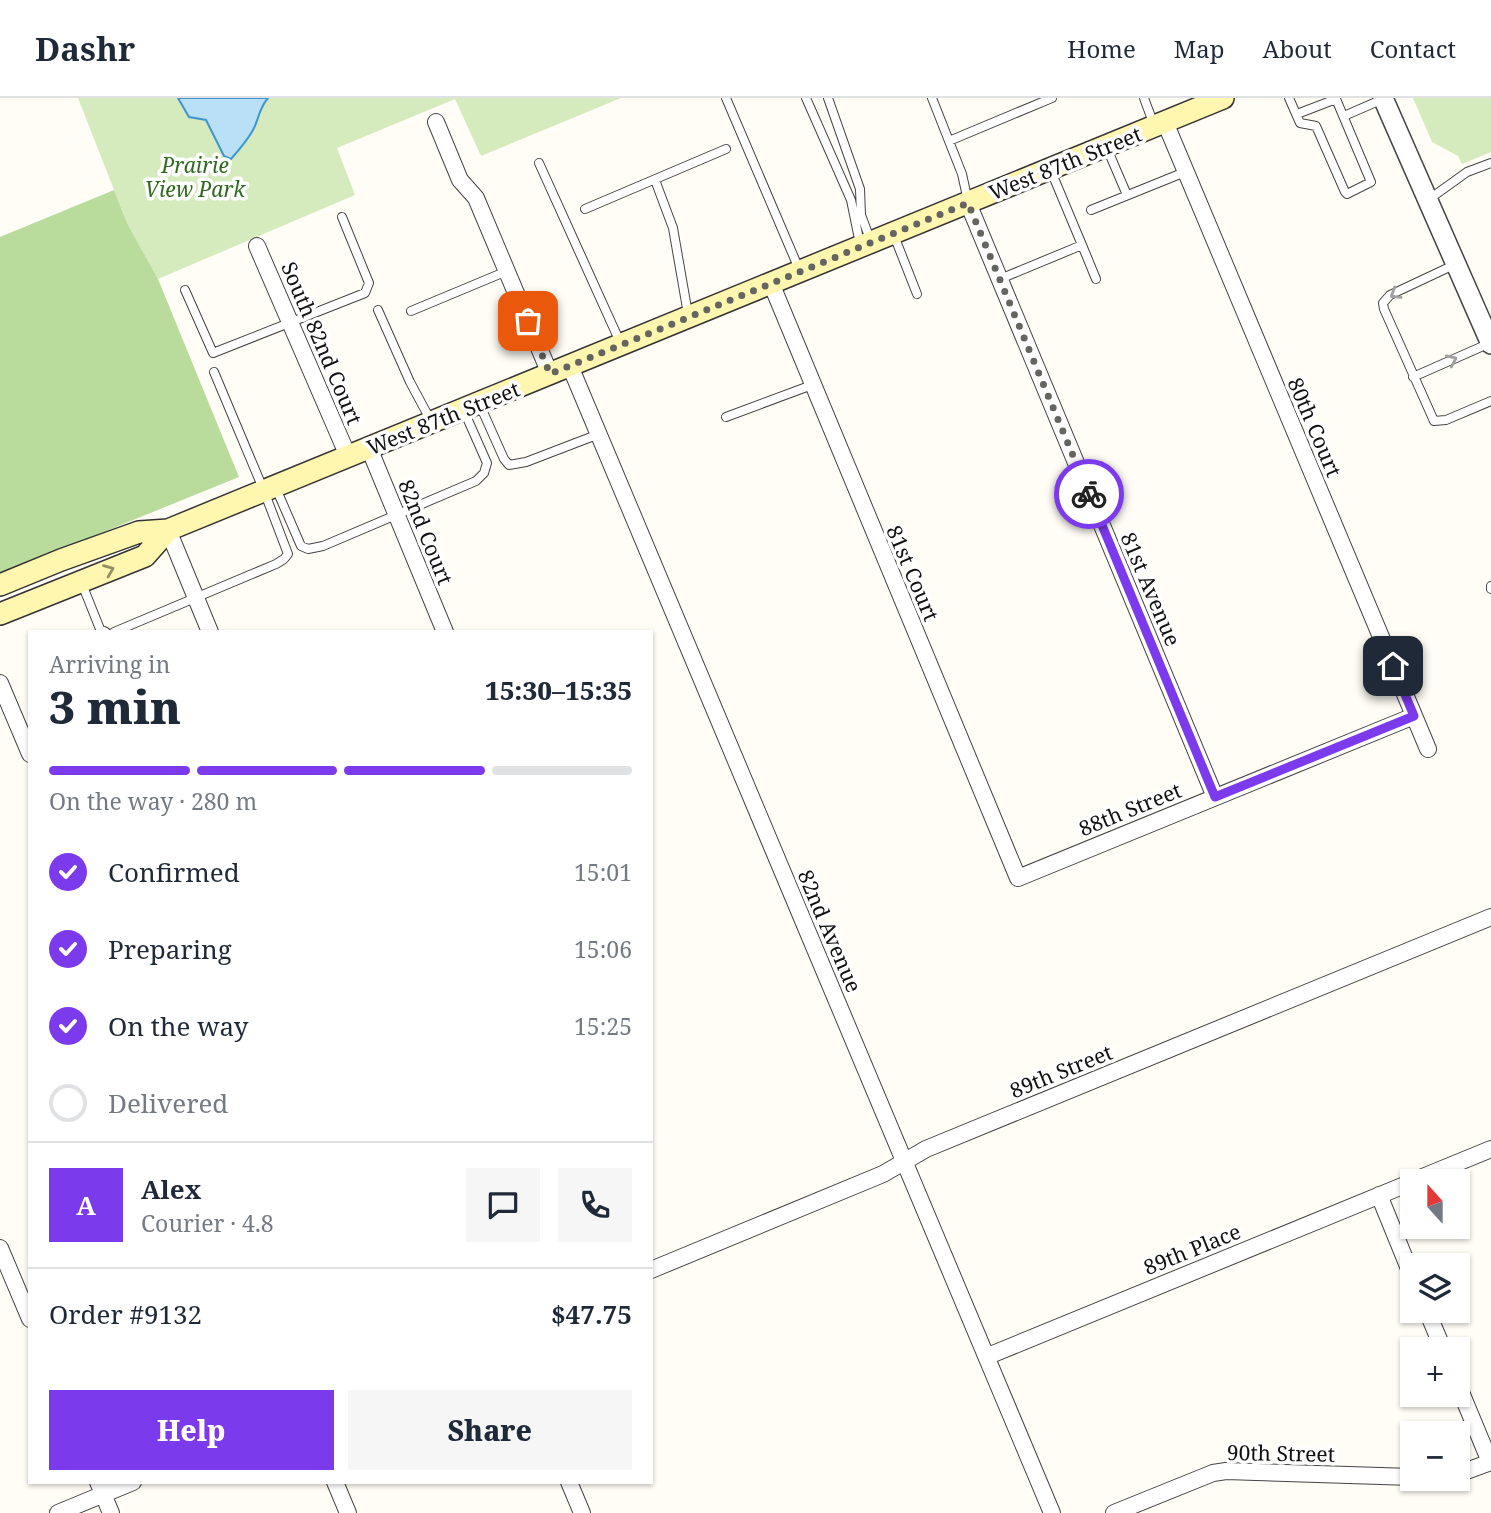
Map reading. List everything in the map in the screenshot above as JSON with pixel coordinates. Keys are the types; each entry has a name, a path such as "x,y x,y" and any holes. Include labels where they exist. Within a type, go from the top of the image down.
{"main road":[{"name":"West 87th Street","path":"0,585 139,532 168,530 1223,98"},
{"name":"West 87th Street","path":"0,614 145,556 168,530"}],"street":[{"path":"1383,98 1456,264 1485,313 1491,344"},
{"name":"82nd Avenue","path":"436,122 460,180 476,198 507,271 560,370 599,434 1052,1513"},
{"name":"80th Court","path":"1159,124 1185,172 1427,749"},
{"name":"81st Avenue","path":"968,203 1215,797"},
{"name":"South 82nd Court","path":"257,246 348,456"},
{"name":"81st Court","path":"771,283 1018,878"},
{"name":"82nd Court","path":"369,448 443,630"},
{"path":"168,530 209,630"},
{"path":"0,683 28,749"},
{"name":"88th Street","path":"1018,878 1414,716"},
{"name":"89th Street","path":"653,1269 883,1174 939,1144 1491,917"},
{"name":"89th Place","path":"1442,1169 1491,1149"},
{"name":"89th Place","path":"988,1356 1400,1186"},
{"path":"1379,1195 1403,1253"},
{"path":"0,1248 28,1314"},
{"path":"1467,1407 1491,1462 1470,1470"},
{"name":"90th Street","path":"1114,1513 1213,1473 1226,1471 1400,1477"},
{"path":"58,1513 100,1488 122,1484"},
{"path":"336,1484 348,1513"},
{"path":"570,1484 582,1513"},
{"path":"100,1488 111,1513"}],"lane":[{"path":"726,98 800,271"},
{"path":"806,98 851,200 866,244"},
{"path":"829,98 860,189 866,244"},
{"path":"932,98 962,174 968,203"},
{"path":"949,141 1052,98"},
{"path":"1144,98 1159,124"},
{"path":"1289,98 1300,123 1317,126 1347,194 1371,182 1336,99 1297,114"},
{"path":"1344,116 1383,98"},
{"path":"1106,146 1127,195"},
{"path":"585,209 726,149"},
{"path":"539,163 621,345"},
{"path":"1427,200 1467,172 1491,163"},
{"path":"1050,169 1096,279"},
{"path":"1091,210 1185,172"},
{"path":"655,180 673,228 688,317"},
{"path":"185,290 213,354 365,293 369,284 342,217"},
{"path":"893,233 917,294"},
{"path":"1000,279 1082,245"},
{"path":"1456,264 1390,295 1383,303 1384,309 1434,421 1446,420 1491,401"},
{"path":"411,311 507,271"},
{"path":"378,310 410,383 432,422"},
{"path":"1413,377 1491,344"},
{"path":"214,372 270,488 301,546 308,549 323,546 475,481 484,473 487,463 471,406"},
{"path":"726,417 812,385"},
{"path":"471,406 509,465 526,463 599,434"},
{"path":"119,630 284,559 288,554 270,488"},
{"path":"81,581 102,630"}],"green space":[{"name":"Prairie View Park","path":"78,98 621,98 481,156 455,99 337,148 355,195 158,279 127,223"},
{"path":"1413,98 1491,98 1491,152 1462,164 1458,156 1432,142"},
{"path":"114,190 127,223 158,279 239,477 0,574 0,237"}],"water":[{"path":"178,98 268,98 251,134 231,159 224,156 206,120 189,117"}],"way so far":[{"path":"528,321 550,374 968,203 1089,494"}],"route":[{"path":"1089,494 1215,797 1414,716 1393,666"}]}
